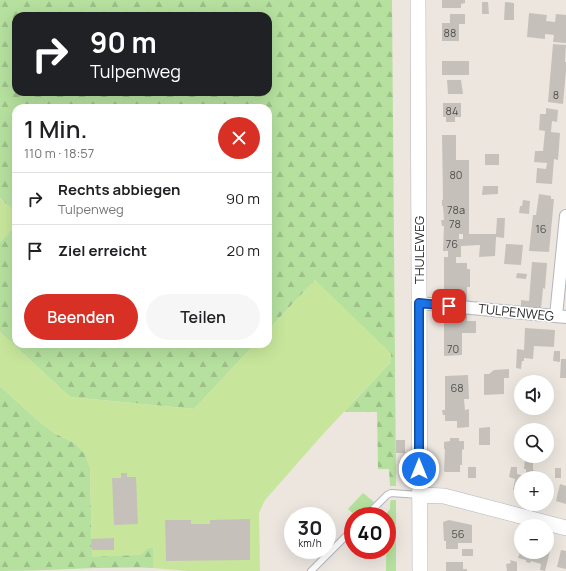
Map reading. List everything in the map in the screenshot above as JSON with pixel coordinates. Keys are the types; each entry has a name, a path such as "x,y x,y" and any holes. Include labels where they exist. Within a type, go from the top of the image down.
{"street":[{"name":"THULEWEG","path":"418,0 420,571"},
{"path":"561,316 566,216"},
{"name":"TULPENWEG","path":"419,303 561,316"},
{"path":"420,495 444,496 566,528"}],"lane":[{"path":"375,507 391,493 420,495"},
{"path":"311,571 344,538"}],"green space":[{"path":"0,0 392,0 396,486 390,486 389,469 378,469 377,412 344,412 391,362 315,280 272,326 272,104 12,104 12,209 0,198"},
{"path":"0,198 12,209 12,229 0,242"},
{"path":"12,229 12,343 0,332 0,242"},
{"path":"315,280 391,353 391,362 324,433 265,500 259,513 260,571 187,571 153,568 153,548 148,548 141,555 92,557 90,468 85,454 75,443 54,433 36,419 0,386 0,332 12,343 12,348 17,348 70,397 194,409 251,348 272,348 272,326"},
{"path":"17,348 251,348 194,409 70,397"},
{"path":"0,386 36,419 54,433 75,443 85,454 90,468 92,556 153,548 153,568 0,571"},
{"path":"363,493 374,502 370,507 350,507"},
{"path":"391,500 396,500 396,507 390,507"},
{"path":"386,559 396,559 396,571 386,571"}],"building":[{"path":"442,0 465,0 465,3 461,4 461,8 442,8"},
{"path":"482,2 488,2 489,14 482,14"},
{"path":"505,2 514,3 514,20 504,20"},
{"path":"529,13 547,15 546,21 555,22 556,14 566,15 566,43 553,42 554,35 545,34 545,39 527,37"},
{"path":"450,14 465,14 465,24 459,24 459,41 442,41 442,23 450,23"},
{"path":"553,44 566,45 566,71 563,104 548,102"},
{"path":"442,61 469,61 469,75 442,75"},
{"path":"447,80 461,80 463,94 448,94"},
{"path":"443,103 461,103 461,117 455,117 455,122 446,122 446,117 443,117"},
{"path":"546,108 558,110 557,122 552,121 551,132 560,133 558,160 554,159 552,184 536,183 537,168 546,169 547,163 534,162 535,151 543,151 545,131 539,130 540,114 546,114"},
{"path":"442,135 456,135 456,160 469,160 469,234 496,234 497,218 505,218 504,238 496,237 495,256 479,257 480,245 461,246 461,257 456,257 456,263 467,263 467,269 470,269 470,287 467,287 467,304 453,303 452,297 444,297 444,257 448,257 448,251 443,251 444,226 442,226 441,220 444,220 442,206","holes":["459,234 463,234 463,239 459,239"]},
{"path":"485,154 499,154 499,165 485,165"},
{"path":"483,186 498,186 498,194 482,195"},
{"path":"539,194 551,196 551,199 554,199 549,252 529,251 533,215 536,215"},
{"path":"523,200 530,201 529,214 519,213"},
{"path":"506,244 523,245 521,265 504,264"},
{"path":"532,262 547,263 545,289 543,288 541,309 521,308 521,300 529,301"},
{"path":"517,273 527,274 526,279 516,278"},
{"path":"450,310 467,311 467,321 476,321 476,333 462,333 462,355 444,356 444,321 450,321"},
{"path":"525,328 555,330 554,347 534,346 533,359 524,358 521,369 516,368 517,349 524,350"},
{"path":"554,351 560,351 560,362 553,361"},
{"path":"561,359 566,359 566,378 560,378"},
{"path":"509,369 509,378 504,378 504,394 484,395 484,374 489,374 494,370"},
{"path":"468,375 469,399 464,399 465,410 469,409 469,427 457,428 457,421 445,421 445,415 443,415 442,410 445,410 445,376"},
{"path":"490,427 490,445 479,445 479,428"},
{"path":"450,438 459,438 459,441 464,441 460,472 444,471 444,442 450,441"},
{"path":"396,440 405,440 405,453 396,453"},
{"path":"525,463 533,463 533,470 536,471 526,471 526,469 524,469"},
{"path":"468,467 476,467 476,478 468,478"},
{"path":"511,467 517,467 517,471 514,471 514,479 509,477"},
{"path":"555,468 561,468 561,478 555,478"},
{"path":"121,473 127,473 127,477 136,477 138,524 114,525 112,478 121,478"},
{"path":"560,484 566,486 566,504 556,501"},
{"path":"250,519 250,560 166,561 165,520 191,520 191,524 210,524 210,520"},
{"path":"449,520 472,525 472,543 458,543 458,549 446,549 443,522"},
{"path":"114,538 114,550 92,550 91,539"},
{"path":"462,549 473,549 473,556 462,556"},
{"path":"561,550 566,551 566,569 557,567"},
{"path":"522,559 548,559 545,571 540,570 541,564 531,561 530,563 526,562 526,560"},
{"path":"510,560 517,562 517,571 507,571 506,564 511,563"},
{"path":"446,562 463,562 463,569 467,569 467,571 446,571"}],"route":[{"path":"419,469 419,303 449,306"}]}
